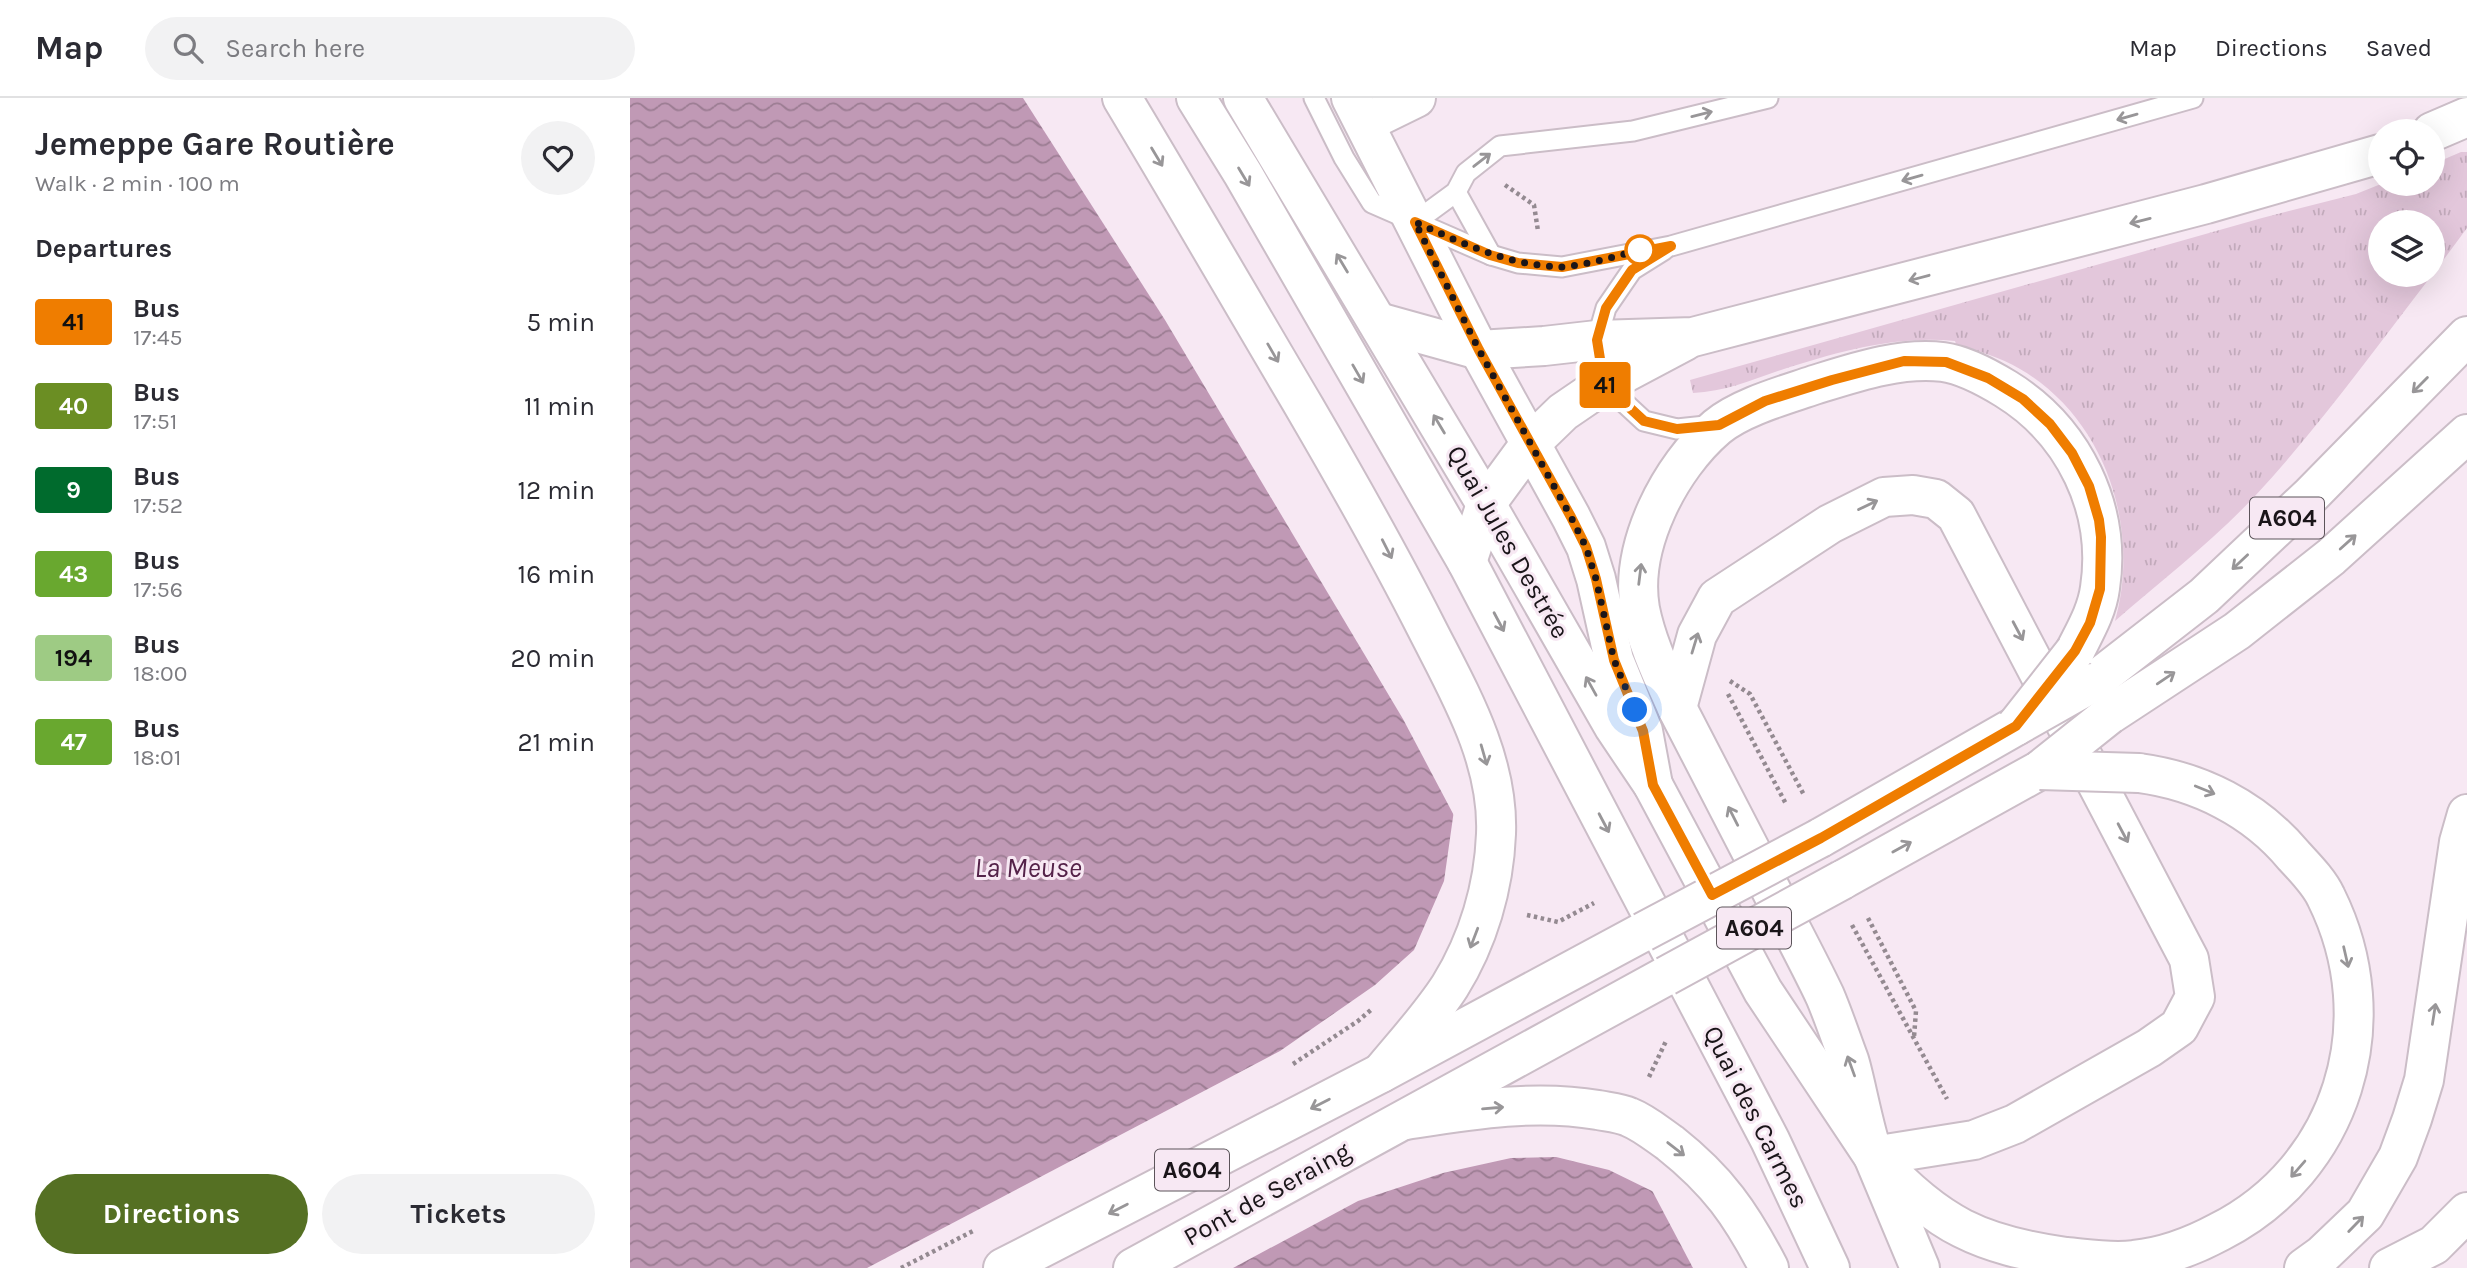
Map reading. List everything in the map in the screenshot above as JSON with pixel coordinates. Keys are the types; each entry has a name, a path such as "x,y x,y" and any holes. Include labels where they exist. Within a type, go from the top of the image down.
{"main road":[{"path":"1122,98 1379,535 1466,706 1484,750 1495,796 1496,897 1449,986 1381,1073"},
{"name":"Quai Jules Destrée","path":"1196,98 1243,174 1467,562 1673,972"},
{"name":"Quai Jules Destrée","path":"1243,98 1486,504 1614,727 1653,785 1763,991 1873,1156"},
{"path":"1329,98 1358,110 1416,98"},
{"path":"1358,110 1479,350 1586,547 1614,660 1643,731 1653,785"},
{"path":"2445,126 2467,117"},
{"path":"1378,322 1479,350 1597,340 1693,337 2206,204 2368,157"},
{"name":"A604","path":"1381,1073 1821,838 2092,683 2204,596 2311,495 2467,336"},
{"path":"1467,562 1486,504 1530,444 1563,412 1604,384 1693,337"},
{"path":"1920,1268 1873,1156 1855,1077 1826,999 1677,708 1646,635 1638,584 1643,545 1660,504 1686,458 1719,425 1765,401 1832,380 1904,361 1946,362 1988,378 2023,399 2050,424 2072,453 2089,486 2099,520 2102,554 2100,589 2090,623 2092,683"},
{"name":"A604","path":"1402,1121 1673,972 1853,895 2040,770 2092,683 2236,631 2331,557 2467,434"},
{"path":"1677,708 1697,635 1717,598 1830,524 1884,497 1913,495 1936,499 1956,514 2189,959 2195,997 2179,1027 2150,1048 2015,1124 1974,1140 1873,1156"},
{"path":"1873,1156 1924,1206 1974,1236 2006,1247 2038,1253 2096,1260 2134,1260 2199,1243 2254,1212 2277,1193 2314,1150 2329,1126 2349,1069 2354,1035 2354,997 2346,954 2325,895 2281,839 2247,813 2214,793 2184,781 2139,773 2040,770"},
{"path":"2304,1268 2322,1255 2365,1214 2398,1157 2412,1119 2424,1080 2459,842 2467,814"},
{"name":"Quai des Carmes","path":"1673,972 1770,1140 1833,1261"},
{"name":"Pont de Seraing","path":"1003,1268 1381,1073"},
{"path":"1402,1121 1537,1104 1577,1106 1624,1115 1652,1129 1717,1185 1748,1228 1769,1268"},
{"name":"Pont de Seraing","path":"1133,1268 1402,1121"},
{"path":"2389,1268 2434,1245 2467,1212"}],"lane":[{"path":"1314,98 1344,158 1373,203 1490,255 1518,263 1562,267 1671,246 2193,98"},
{"path":"1415,222 1456,192 1466,173 1500,146 1633,131 1768,98"},
{"path":"1456,192 1490,255"},
{"path":"1671,246 1632,270 1606,308 1597,340 1604,384 1644,421 1677,429 1719,425"}],"path":[{"path":"1749,694 1804,795"},
{"path":"1853,895 1916,1011 1914,1038"},
{"path":"1496,897 1558,922 1600,900"},
{"path":"1282,1070 1378,1004"},
{"path":"1624,1115 1671,1032"},
{"path":"901,1268 975,1230"}],"green space":[{"path":"2467,152 2467,228 2445,258 2445,210 2368,210 2368,287 2423,287 2279,470 2239,513 2115,621 2122,586 2123,550 2119,514 2110,479 2095,446 2075,417 2050,390 2020,369 1956,344 1955,341 1911,340 1845,351 1727,388 1693,393 1690,380 2368,189 2368,196 2445,196 2445,159"}],"water":[{"name":"La Meuse","path":"630,98 1023,98 1165,320 1403,719 1693,1268 630,1268"}],"pier":[{"path":"1454,810 1656,1193 1609,1170 1556,1157 1511,1158 1443,1173 1358,1201 1233,1268 867,1268 1280,1051 1375,985 1414,950 1444,881"}],"bus line":[{"name":"41","path":"1415,222 1490,255 1518,263 1562,267 1671,246 1632,270 1606,308 1597,340 1604,384 1644,421 1677,429 1719,425 1765,401 1832,380 1904,361 1946,362 1988,378 2023,399 2050,424 2072,453 2089,486 2099,520 2102,554 2100,589 2090,623 2075,651 2016,726 1821,838 1712,895 1653,785 1643,731 1614,660 1586,547 1479,350 1415,222"}],"route":[{"path":"1635,710 1614,660 1586,547 1479,350 1415,222 1490,255 1518,263 1562,267 1640,250"}]}
